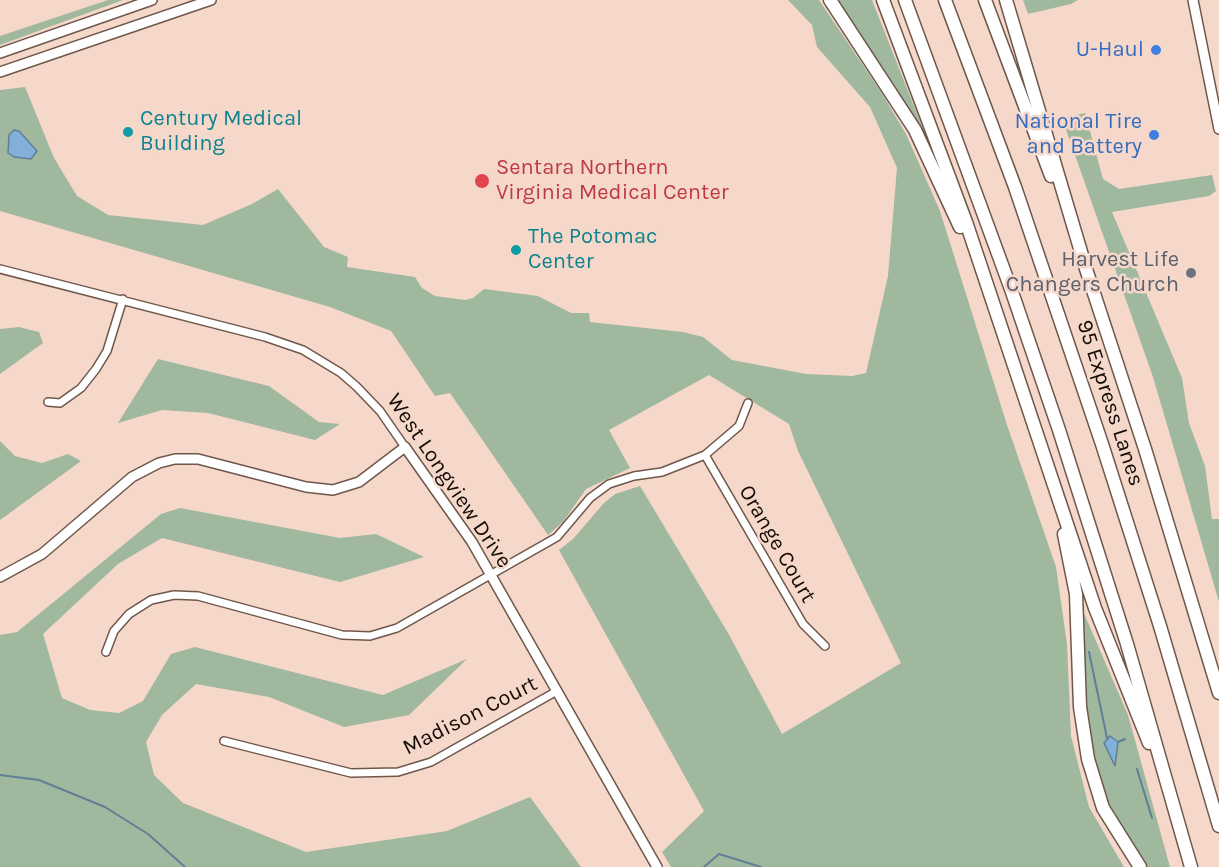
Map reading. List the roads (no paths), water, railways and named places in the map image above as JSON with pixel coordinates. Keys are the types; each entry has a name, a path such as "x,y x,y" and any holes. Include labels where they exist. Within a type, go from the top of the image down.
{"highway":[{"path":"830,0 915,130 942,184 995,305"},
{"path":"883,0 995,305 1099,618 1174,805"},
{"path":"905,0 1012,292 1055,419 1127,644 1191,867"},
{"name":"95 Express Lanes","path":"945,0 1019,199 1099,433 1160,626 1219,826"},
{"path":"985,0 1087,272"},
{"path":"1006,0 1087,272 1145,449 1219,693"},
{"path":"1050,471 1076,594 1080,707 1088,759 1103,808 1140,867"}],"street":[{"path":"0,53 152,0"},
{"path":"0,72 198,2 211,0"},
{"path":"1193,0 1219,129"},
{"name":"West Longview Drive","path":"0,268 265,337 303,350 357,387 380,411 458,521 657,867"},
{"path":"48,402 60,403 81,388 96,369 107,351 123,299"},
{"path":"106,652 114,631 129,614 139,606 164,596 198,596 356,637 397,628 557,537 590,498 609,484 634,476 662,472 705,455 740,426 748,403"},
{"path":"0,577 42,554 132,477 159,463 175,459 198,459 306,487 333,490 359,482 405,447"},
{"name":"Orange Court","path":"705,455 803,624 825,646"},
{"name":"Madison Court","path":"224,741 351,773 398,772 431,762 557,691"}],"water":[{"path":"14,130 19,131 37,151 31,159 14,157 8,153 9,135"},
{"path":"1110,736 1118,742 1115,766 1104,743"}],"waterway":[{"path":"1089,652 1107,738"},
{"path":"1118,742 1125,739"},
{"path":"1137,769 1152,818"},
{"path":"0,775 39,780 105,807 148,834 185,867"},
{"path":"704,867 719,854 761,867"}],"place":[{"name":"U-Haul","path":"1156,50"},
{"name":"Century Medical Building","path":"128,132"},
{"name":"National Tire and Battery","path":"1154,135"},
{"name":"Sentara Northern Virginia Medical Center","path":"482,181"},
{"name":"The Potomac Center","path":"516,250"},
{"name":"Harvest Life Changers Church","path":"1191,273"}]}
